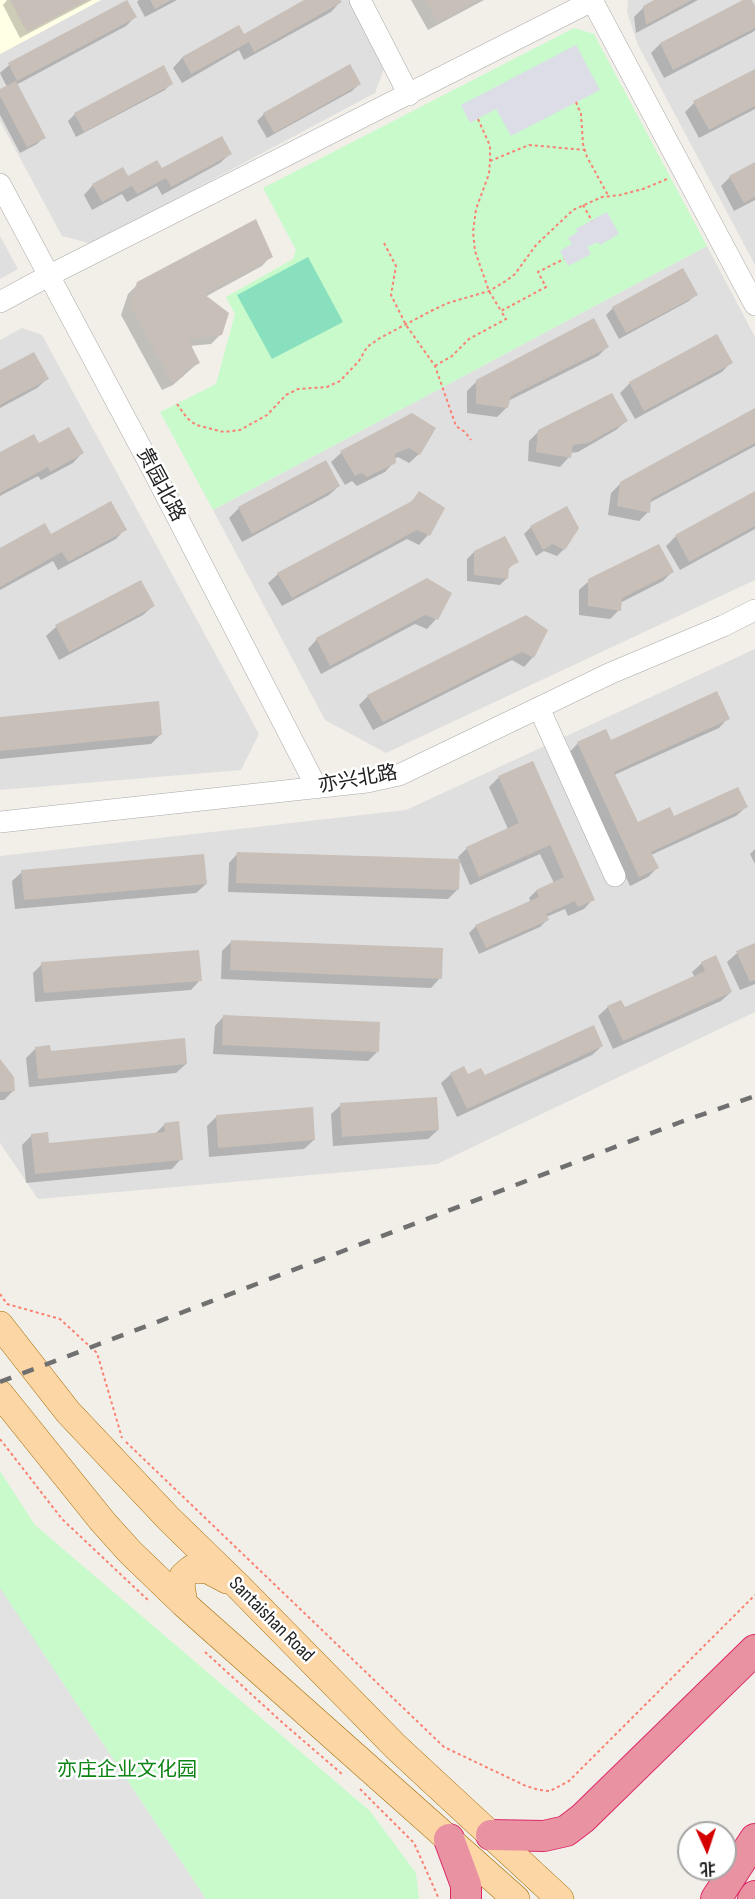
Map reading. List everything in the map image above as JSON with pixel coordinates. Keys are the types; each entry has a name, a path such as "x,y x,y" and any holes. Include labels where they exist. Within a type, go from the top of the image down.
{"highway":[{"path":"491,1835 544,1836 566,1831 584,1818 755,1650"},
{"path":"449,1839 466,1884 466,1899"},
{"path":"716,1899 755,1839"}],"main road":[{"name":"Santaishan Road","path":"0,1325 68,1412 170,1519 396,1747 560,1899"},
{"path":"0,1394 130,1552 184,1604 516,1899"},
{"path":"184,1604 181,1585 183,1576 191,1569 208,1570 239,1587"}],"street":[{"path":"360,0 409,95"},
{"path":"0,302 594,1 755,305"},
{"name":"贵园北路","path":"0,184 155,474 317,788"},
{"name":"亦兴北路","path":"0,822 317,788 367,782 399,775 611,673 723,626 755,610"},
{"path":"539,708 615,876"}],"path":[{"path":"576,102 581,114 587,158 609,197"},
{"path":"435,366 452,356 469,339 506,319 489,291 475,251 473,232 476,209 489,174 490,161 490,146 478,119"},
{"path":"490,161 529,145 585,150"},
{"path":"177,404 187,418 196,425 224,432 240,430 267,415 286,395 298,388 327,387 340,381 359,361 367,347 380,338 448,303 489,291 515,274 536,245 561,219 583,204 643,189 671,178"},
{"path":"583,204 592,221"},
{"path":"384,243 396,266 391,295 406,325 435,366 456,426 471,440"},
{"path":"501,311 546,288 538,272 564,259"},
{"path":"0,1294 7,1304 60,1319 97,1353 121,1437 444,1747 526,1786 550,1791 568,1781 755,1595"},
{"path":"284,1724 348,1778"},
{"path":"357,1786 414,1843 439,1899"}],"shaded area":[{"path":"0,0 101,0 0,54"},
{"path":"101,0 349,0 385,66 375,93 92,244 62,236 0,121 0,54"},
{"path":"628,0 755,0 755,265 638,45 627,12"},
{"path":"576,45 600,90 511,136 496,109 470,123 461,105"},
{"path":"607,212 619,234 600,245 598,242 587,247 591,254 568,266 560,251 572,244 568,238 578,232 576,229"},
{"path":"0,236 18,269 0,279"},
{"path":"707,246 755,337 755,580 386,753 325,720 213,510"},
{"path":"22,328 42,335 259,734 241,770 0,790 0,340"},
{"path":"755,649 755,1012 437,1164 38,1199 0,1143 0,856 406,810"},
{"path":"0,1588 206,1899 0,1899"}],"green space":[{"path":"574,28 594,34 707,246 213,510 160,412 216,384 235,314 226,297 293,259 296,250 263,188"},
{"path":"308,257 343,322 272,359 237,295"},
{"name":"亦庄企业文化园","path":"0,1471 35,1525 370,1811 416,1873 419,1899 0,1899"}],"building":[{"path":"10,0 88,0 27,32"},
{"path":"127,0 137,17 17,81 8,63"},
{"path":"150,0 171,0 155,9"},
{"path":"304,0 340,0 342,2 254,52 249,42 191,74 182,57 239,25 244,34"},
{"path":"425,0 478,0 438,22"},
{"path":"654,0 692,0 646,25 643,6"},
{"path":"743,0 752,0 755,6 755,28 673,70 660,43"},
{"path":"350,64 361,84 274,133 263,113"},
{"path":"164,65 173,84 84,132 74,113"},
{"path":"755,69 755,106 709,130 693,101"},
{"path":"16,81 46,138 27,147 0,96 0,89"},
{"path":"222,136 232,154 171,187 166,178 137,194 132,186 102,202 92,184 123,167 128,176 157,160 162,168"},
{"path":"755,162 755,197 744,203 729,176"},
{"path":"256,219 273,257 204,294 229,313 222,335 188,339 200,363 182,372 184,376 172,382 130,305 137,282"},
{"path":"683,268 698,295 626,333 612,307"},
{"path":"594,318 609,347 511,396 508,408 476,404 476,380"},
{"path":"717,334 733,363 644,411 629,382"},
{"path":"34,352 49,379 0,405 0,370"},
{"path":"612,393 628,421 588,443 573,445 571,458 536,452 538,430"},
{"path":"755,408 755,443 651,499 650,513 617,506 620,482"},
{"path":"412,413 436,428 420,455 409,448 395,454 396,463 367,477 362,473 355,476 340,451"},
{"path":"69,427 84,453 50,472 48,467 0,493 0,452 34,434 39,443"},
{"path":"326,460 340,486 252,534 238,507"},
{"path":"419,491 445,508 430,536 417,530 292,598 277,573 412,501"},
{"path":"755,491 755,526 689,562 675,535"},
{"path":"111,501 127,530 68,562 62,552 0,587 0,548 45,523 51,534"},
{"path":"567,506 579,528 565,550 552,544 543,550 530,526"},
{"path":"505,536 519,562 509,567 508,579 474,575 474,551"},
{"path":"659,544 674,572 622,598 621,611 588,606 588,579"},
{"path":"427,578 452,593 438,620 425,615 330,666 316,638"},
{"path":"141,580 155,606 69,652 55,625"},
{"path":"526,615 548,630 534,658 522,652 383,722 367,695"},
{"path":"717,691 730,719 614,772 638,822 670,807 674,816 738,787 748,807 651,852 659,868 639,877 577,742 606,729 611,740"},
{"path":"159,701 162,735 0,751 0,717"},
{"path":"533,761 595,900 578,907 575,901 546,914 549,920 486,948 475,925 539,897 536,890 564,877 550,845 479,877 466,847 519,823 498,776"},
{"path":"237,852 460,859 459,890 236,883"},
{"path":"204,854 207,884 24,900 21,870"},
{"path":"231,940 443,948 442,979 230,970"},
{"path":"755,943 755,980 750,982 736,951"},
{"path":"199,950 202,981 44,993 41,962"},
{"path":"716,955 732,992 623,1041 607,1006 621,1000 625,1007 705,971 701,962"},
{"path":"223,1015 380,1022 379,1052 222,1045"},
{"path":"594,1025 603,1046 467,1109 450,1073 464,1066 468,1074 481,1068 485,1075"},
{"path":"185,1038 187,1064 38,1079 35,1047 50,1045 51,1051"},
{"path":"0,1059 14,1077 15,1091 0,1092"},
{"path":"437,1097 439,1130 342,1137 340,1103"},
{"path":"313,1107 315,1140 218,1148 216,1115"},
{"path":"179,1121 183,1160 35,1174 31,1134 48,1132 49,1143 165,1132 164,1123"}],"railway":[{"path":"0,1382 678,1123 755,1096"}]}
